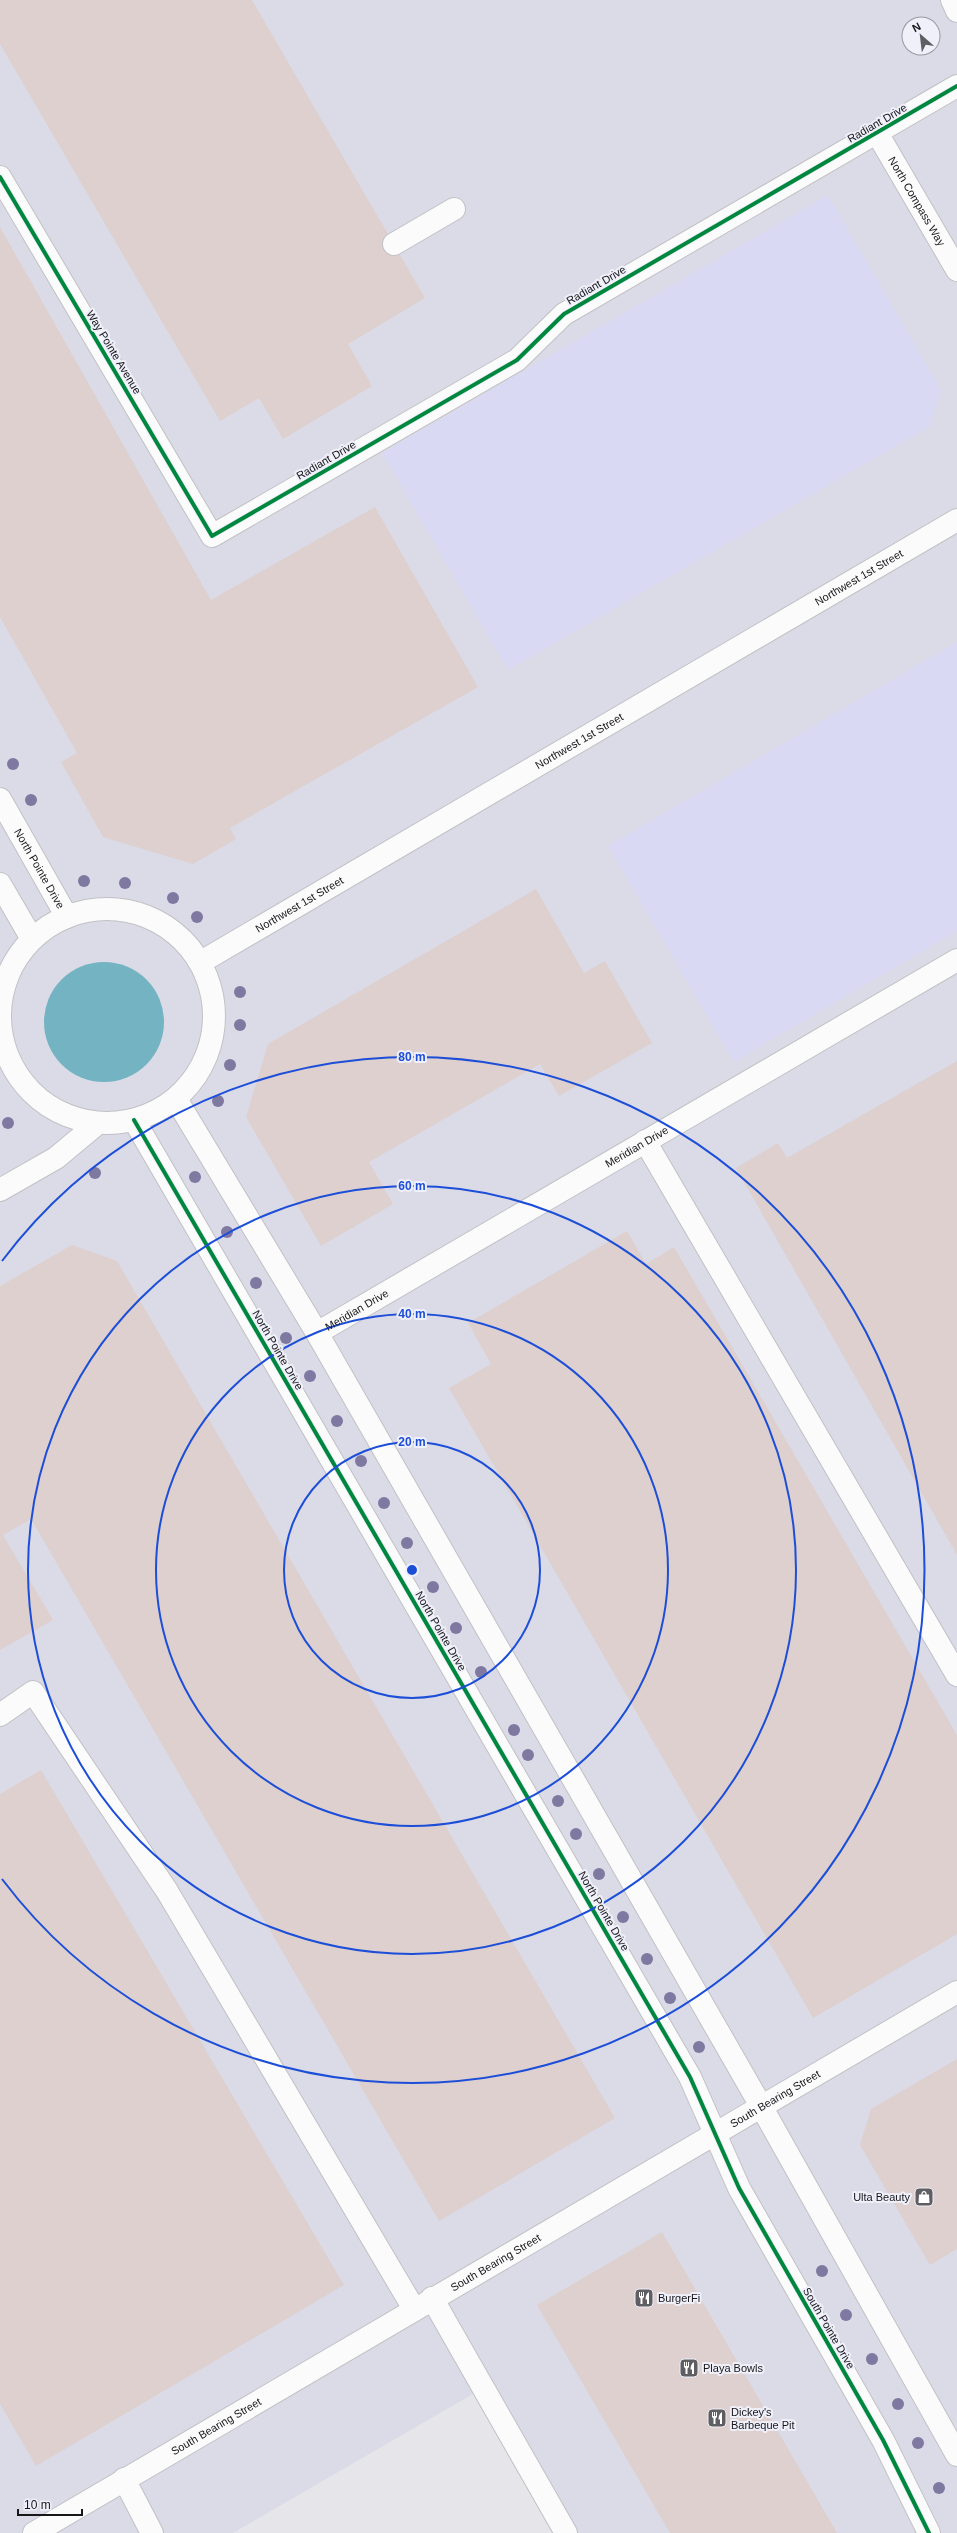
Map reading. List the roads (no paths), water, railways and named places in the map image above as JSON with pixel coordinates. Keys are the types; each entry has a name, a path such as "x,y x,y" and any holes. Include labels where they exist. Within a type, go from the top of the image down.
{"street":[{"path":"952,0 957,11"},
{"name":"Radiant Drive","path":"212,536 517,360 564,314 957,86"},
{"name":"North Compass Way","path":"877,133 957,270"},
{"name":"Way Pointe Avenue","path":"0,177 212,536"},
{"path":"394,244 454,209"},
{"name":"Northwest 1st Street","path":"201,962 957,520"},
{"name":"North Pointe Drive","path":"0,798 68,917"},
{"path":"0,884 32,939"},
{"path":"97,910 135,913 157,921 182,938 201,962 212,990 215,1020 209,1049 196,1076 176,1099 156,1111 134,1120 98,1123 64,1114 35,1096 13,1068 2,1036 1,1001 6,971 32,939 49,926 68,917 97,910"},
{"name":"Meridian Drive","path":"317,1333 957,960"},
{"path":"176,1099 317,1333 761,2106 957,2455"},
{"name":"North Pointe Drive","path":"134,1120 690,2077 715,2132"},
{"path":"0,1190 56,1158 98,1123"},
{"path":"645,1141 957,1675"},
{"path":"0,1715 33,1692 167,1891 566,2533"},
{"name":"South Bearing Street","path":"34,2533 715,2132 957,1992"},
{"name":"South Pointe Drive","path":"715,2132 739,2188 883,2440 929,2533"},
{"path":"124,2480 152,2533"}],"place":[{"name":"Ulta Beauty","path":"924,2197"},
{"name":"BurgerFi","path":"644,2298"},
{"name":"Playa Bowls","path":"689,2368"},
{"name":"Dickey's Barbeque Pit","path":"717,2418"}]}
